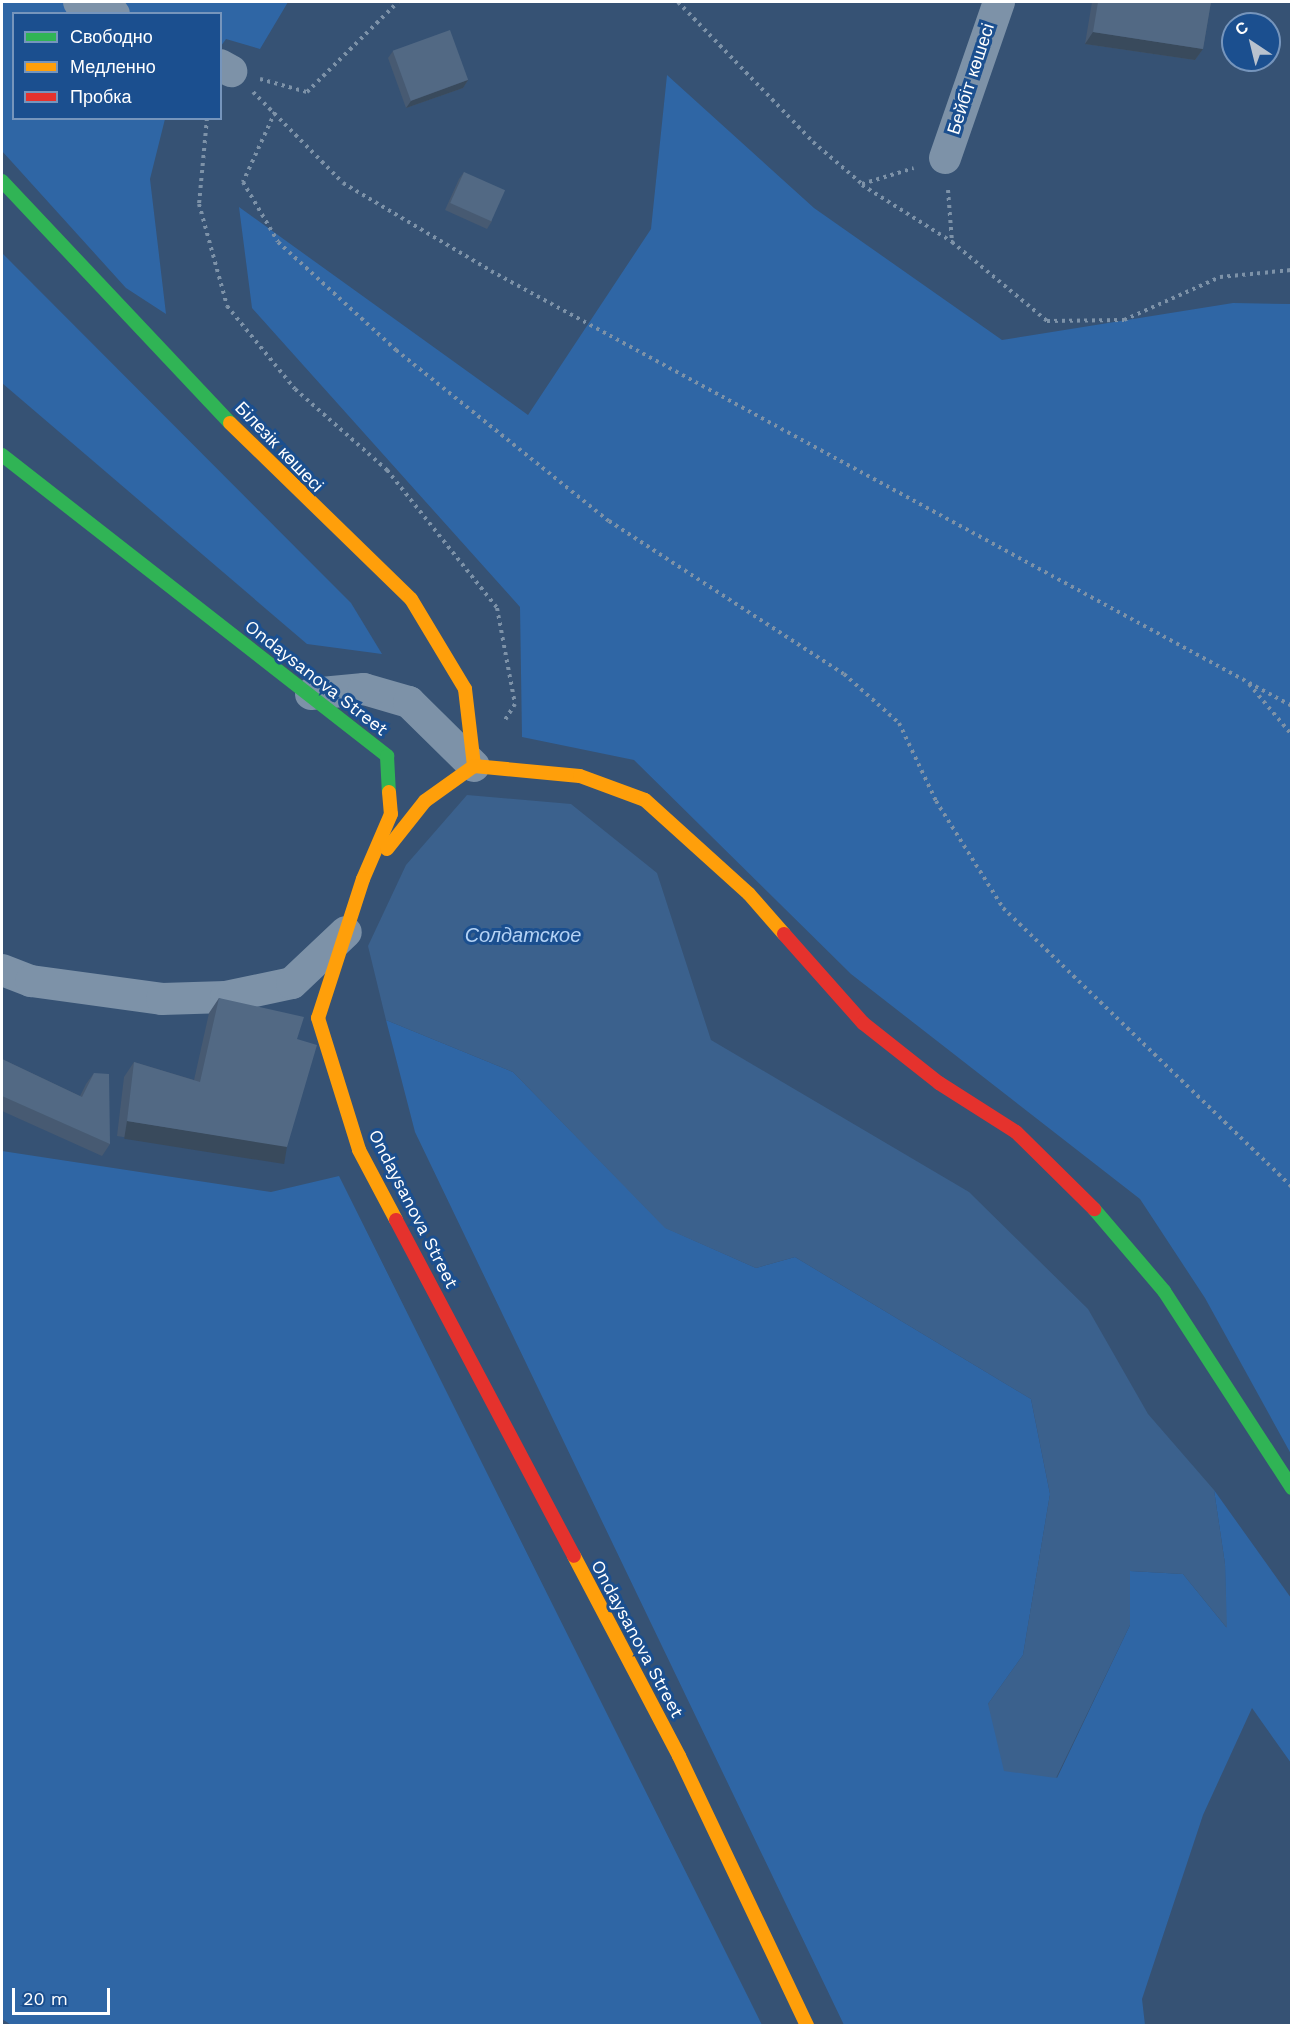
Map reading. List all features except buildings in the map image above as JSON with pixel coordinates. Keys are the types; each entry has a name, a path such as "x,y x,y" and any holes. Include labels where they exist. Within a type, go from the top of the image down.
{"street":[{"path":"79,2 108,12"},
{"name":"Бейбіт көшесі","path":"945,158 999,2"},
{"name":"Білезік көшесі","path":"2,181 286,482 411,599 465,689 474,766"},
{"name":"Ondaysanova Street","path":"2,455 311,693 387,756 391,814 363,879 318,1018 359,1150 679,1756 807,2025"},
{"path":"311,693 364,689 409,702 474,766 580,776 645,800 687,832 863,1023 939,1083 1016,1132 1070,1179 1164,1291 1292,1488"},
{"path":"363,879 425,801 474,766"},
{"path":"2,970 31,981 162,999 226,997 292,983 346,932"}],"path":[{"path":"226,68 306,92 398,2"},
{"path":"678,2 813,142 862,184 952,242 1047,321 1124,320 1220,277 1292,270"},
{"path":"226,68 275,112 343,183 491,271 1292,706"},
{"path":"275,112 243,182 278,243 396,350 609,521 844,674 899,723 936,801 1003,908 1292,1187"},
{"path":"207,120 199,204 227,306 295,389 387,470 497,608 515,704 474,766"},
{"path":"862,184 945,158 952,242"},
{"path":"1247,681 1292,735"}],"shaded area":[{"path":"2,2 288,2 260,49 226,39 222,45 222,12 12,12 12,120 165,120 150,179 166,314 126,288 2,151"},
{"path":"667,75 814,208 1002,340 1233,303 1291,304 1291,1454 1205,1298 1140,1199 851,974 634,760 522,737 520,607 252,308 239,207 528,415 651,229"},
{"path":"2,253 351,603 382,654 307,644 2,383"},
{"path":"386,1020 513,1072 666,1228 756,1268 795,1257 1031,1399 1050,1494 1023,1655 988,1704 1057,1778 1130,1625 1130,1571 1183,1574 1226,1627 1225,1564 1214,1490 1291,1598 1291,1763 1252,1708 1203,1815 1142,1999 1145,2025 844,2025 415,1132"},
{"path":"2,1151 271,1192 339,1176 762,2025 13,2026 2,2019"}],"water":[{"name":"Солдатское","path":"467,795 571,804 657,873 711,1040 969,1192 1088,1309 1148,1414 1214,1490 1225,1564 1227,1628 1183,1574 1130,1571 1130,1625 1056,1778 1004,1771 988,1704 1023,1655 1050,1494 1031,1399 795,1257 756,1268 665,1228 513,1072 386,1020 368,946 406,865"}],"traffic: fast":[{"path":"2,181 230,423"},
{"path":"2,455 387,756 389,792"},
{"path":"1094,1209 1164,1291 1292,1488"}],"traffic: slow":[{"path":"230,423 411,599 465,689 474,766"},
{"path":"387,849 425,801 474,766 580,776 645,800 749,894 784,934"},
{"path":"389,792 391,814 363,879 318,1018 359,1150 396,1220"},
{"path":"574,1556 679,1756 807,2026"}],"traffic: jam":[{"path":"784,934 863,1023 939,1083 1016,1132 1094,1209"},
{"path":"396,1220 574,1556"}]}
